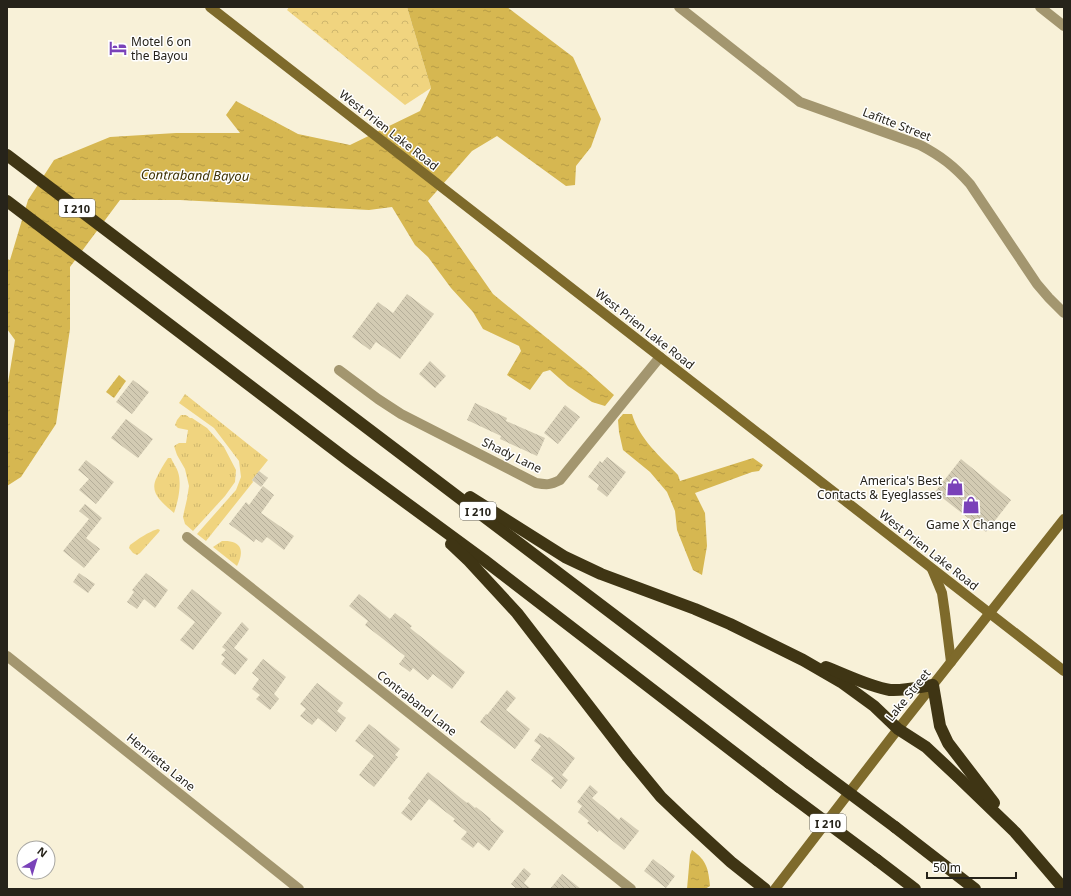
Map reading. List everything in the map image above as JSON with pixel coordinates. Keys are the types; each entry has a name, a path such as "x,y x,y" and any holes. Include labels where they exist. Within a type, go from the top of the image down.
{"highway":[{"name":"I 210","path":"7,155 975,889"},
{"name":"I 210","path":"7,201 349,461 496,570 779,787 915,889"},
{"path":"402,455 565,557 600,574 730,624 803,660 841,682 874,706 898,729 926,748 1015,832"},
{"path":"416,510 469,561 518,613 628,757 661,797 732,862 765,889"},
{"path":"785,651 868,684 891,690 933,685 940,726 948,743 1015,832 1064,889"}],"street":[{"name":"West Prien Lake Road","path":"210,7 1064,671"},
{"name":"Lafitte Street","path":"679,7 800,102 920,145 937,154 957,170 970,184 1037,284 1064,313"},
{"path":"1040,7 1064,26"},
{"name":"Shady Lane","path":"339,370 401,414 536,483 547,485 560,480 660,356"},
{"name":"Lake Street","path":"775,889 898,729 1064,519"},
{"name":"Contraband Lane","path":"187,537 631,889"},
{"path":"932,569 942,593 951,662"},
{"name":"Henrietta Lane","path":"7,656 299,889"}],"green space":[{"path":"289,7 407,7 431,88 405,105 287,10"},
{"path":"185,394 268,460 252,480 253,482 206,541 197,534 236,490 241,477 239,461 214,428 179,403"},
{"path":"181,415 186,415 192,418 207,428 224,447 236,470 235,482 225,496 193,531 185,524 183,517 189,486 185,469 174,446 179,443 186,443 188,430 178,428 175,425"},
{"path":"168,458 171,458 177,470 180,482 177,504 174,513 158,497 154,488 158,474"},
{"path":"158,529 160,530 159,532 137,555 129,548 130,545 140,538"},
{"path":"222,541 233,542 240,547 241,555 237,566 213,547"}],"water":[{"name":"Contraband Bayou","path":"407,7 507,7 573,57 601,119 591,147 576,166 575,185 566,186 497,136 472,151 428,201 493,294 586,370 614,395 605,406 592,402 568,386 550,370 543,372 530,390 507,375 521,351 519,346 483,329 473,312 451,288 428,257 415,245 392,207 369,210 180,200 120,200 70,267 70,329 56,424 21,477 7,486 7,389 15,340 7,329 7,259 10,260 28,200 54,160 110,137 176,133 240,133 226,115 236,101 298,134 350,145 420,111 431,88"},
{"path":"119,375 126,381 114,398 106,392"},
{"path":"623,414 632,414 635,423 645,440 678,475 680,481 753,458 763,465 759,471 752,472 695,493 705,513 707,546 702,575 693,570 677,530 675,511 667,492 650,472 623,450 618,420"},
{"path":"692,850 704,861 706,865 710,886 705,889 687,889 690,855"}],"building":[{"path":"407,294 434,314 400,359 376,342 370,350 352,337 378,302 393,313"},
{"path":"430,361 446,376 435,388 419,374"},
{"path":"133,380 149,392 132,414 116,402"},
{"path":"475,403 507,418 506,421 545,438 537,456 500,439 501,436 467,420"},
{"path":"565,405 580,417 558,444 544,433"},
{"path":"126,419 153,439 138,458 111,438"},
{"path":"607,457 626,472 607,497 597,489 599,485 588,477 600,461 602,463"},
{"path":"961,459 1011,500 986,532 935,492"},
{"path":"86,460 114,482 96,504 79,490 89,479 78,470"},
{"path":"259,471 268,478 261,487 252,480"},
{"path":"263,486 274,495 261,513 294,536 284,550 267,537 262,543 256,539 254,542 229,524 246,502 249,505"},
{"path":"85,504 102,518 86,538 100,549 84,568 63,551 89,519 79,511"},
{"path":"79,573 95,584 88,593 73,582"},
{"path":"146,573 168,590 155,608 144,599 137,609 127,602 134,592 132,590"},
{"path":"192,589 222,613 193,650 180,640 195,622 177,608"},
{"path":"359,594 390,619 395,613 412,626 410,628 465,672 452,689 433,674 428,680 413,668 410,672 399,664 405,656 365,625 368,621 349,606"},
{"path":"242,622 249,629 234,648 248,659 235,675 221,664 225,658 221,655 226,650 222,647"},
{"path":"263,659 286,677 274,694 279,699 270,710 256,699 260,695 252,689 259,679 252,673"},
{"path":"317,683 343,703 337,711 346,718 336,732 318,718 312,725 300,716 306,709 300,704"},
{"path":"507,690 516,698 506,710 530,729 515,749 480,722"},
{"path":"369,724 400,749 395,755 398,757 374,787 359,775 374,756 355,741"},
{"path":"540,733 548,738 549,737 575,758 562,775 568,780 561,789 551,781 554,778 531,760 541,746 534,741"},
{"path":"428,772 467,803 468,802 475,808 476,807 504,831 489,851 478,842 473,848 461,839 467,832 453,821 455,819 429,799 411,821 401,813 411,801 408,798"},
{"path":"590,785 598,792 592,798 619,820 621,817 639,831 624,850 599,830 598,832 587,823 589,821 578,812 582,806 577,802"},
{"path":"653,859 675,876 666,888 644,871"},
{"path":"524,868 531,874 524,883 531,889 517,889 511,884"},
{"path":"562,874 581,889 550,889"}],"place":[{"name":"Motel 6 on the Bayou","path":"118,48"},
{"name":"America's Best Contacts & Eyeglasses","path":"955,487"},
{"name":"Game X Change","path":"971,505"}]}
